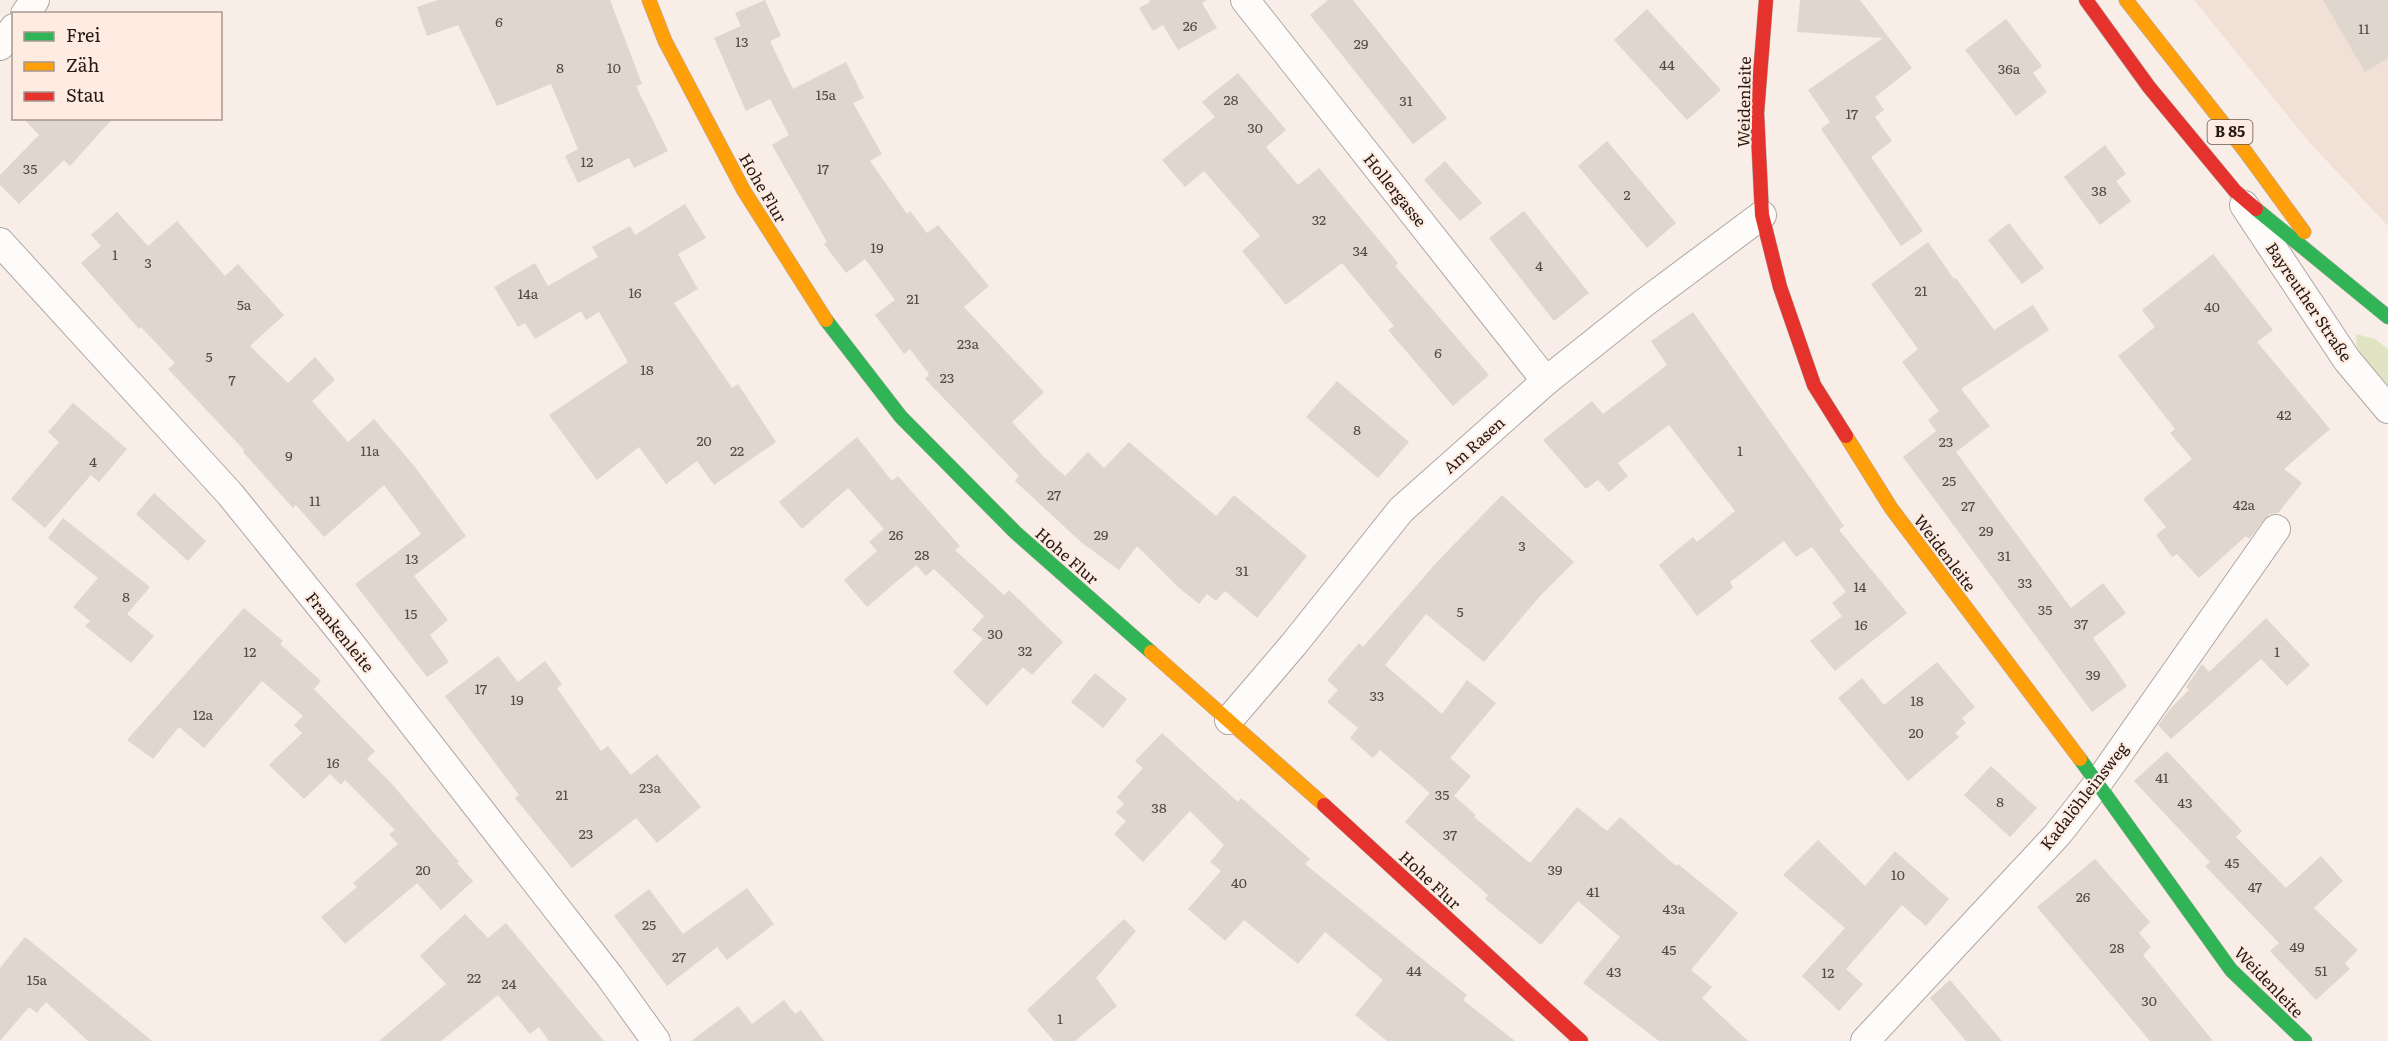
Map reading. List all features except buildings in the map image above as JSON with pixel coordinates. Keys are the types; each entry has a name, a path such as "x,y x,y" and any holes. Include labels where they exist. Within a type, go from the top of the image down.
{"street":[{"name":"Hohe Flur","path":"650,0 665,41 744,191 820,312 901,417 1015,532 1347,826 1581,1041"},
{"name":"Hollergasse","path":"1245,0 1546,381"},
{"name":"Weidenleite","path":"1766,0 1757,113 1762,215 1780,287 1814,384 1891,508 2098,783 2231,970 2305,1041"},
{"name":"Bayreuther Straße","path":"2086,0 2149,87 2235,191 2347,360 2388,409"},
{"name":"Bayreuther Straße","path":"2126,0 2245,151 2330,267"},
{"path":"0,46 12,31"},
{"name":"Bayreuther Straße","path":"2235,191 2388,317"},
{"name":"Am Rasen","path":"1229,720 1294,644 1401,510 1546,381 1644,303 1762,215"},
{"name":"Frankenleite","path":"0,243 230,494 347,639 591,952 656,1041"},
{"name":"Kadalöhleinsweg","path":"1865,1041 2057,836 2098,783 2276,529"}],"shaded area":[{"path":"2194,0 2388,0 2388,226 2310,143"}],"green space":[{"path":"2356,334 2375,339 2388,349 2388,390 2357,347"}],"traffic: fast":[{"path":"2256,209 2388,317"},
{"path":"826,320 901,417 1015,532 1151,652"},
{"path":"2080,759 2231,970 2305,1041"}],"traffic: slow":[{"path":"649,0 665,41 744,191 826,320"},
{"path":"2126,0 2245,151 2304,232"},
{"path":"1846,436 1891,508 2080,759"},
{"path":"1151,652 1324,805"}],"traffic: jam":[{"path":"1766,0 1757,113 1762,215 1780,287 1814,385 1846,436"},
{"path":"2086,0 2149,87 2235,191 2256,209"},
{"path":"1324,805 1581,1041"}]}
